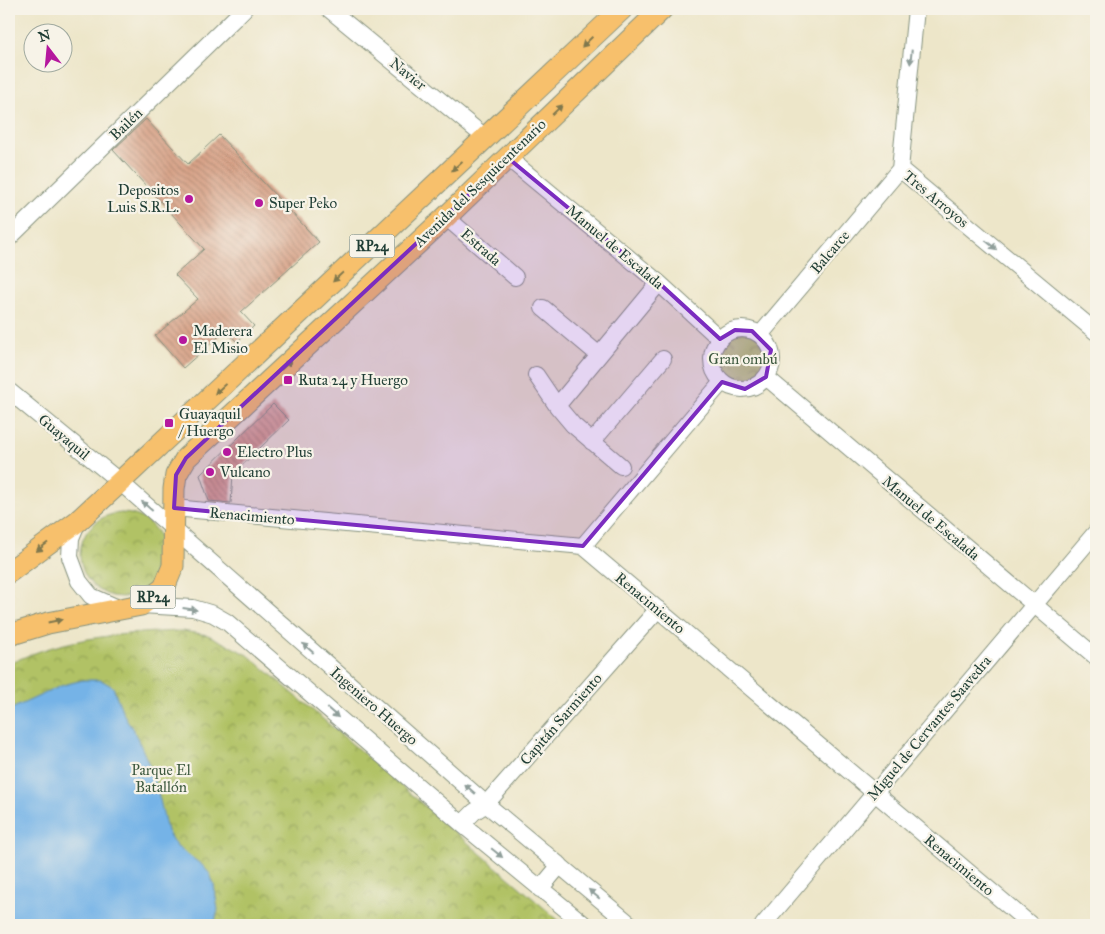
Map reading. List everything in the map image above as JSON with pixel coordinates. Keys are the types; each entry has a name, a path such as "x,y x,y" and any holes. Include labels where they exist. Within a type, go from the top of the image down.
{"main road":[{"name":"Avenida del Sesquicentenario","path":"9,572 78,521 622,9"},
{"name":"Avenida del Sesquicentenario","path":"9,635 48,623 141,605 164,588 173,566 174,489 176,476 186,458 446,217 662,9"}],"street":[{"name":"Bailén","path":"9,238 244,9"},
{"name":"Navier","path":"329,9 486,138"},
{"name":"Tres Arroyos","path":"916,9 900,169 1096,332"},
{"name":"Manuel de Escalada","path":"508,158 659,283 720,339"},
{"name":"Balcarce","path":"760,335 900,169"},
{"name":"Estrada","path":"446,217 515,277"},
{"path":"557,406 659,283"},
{"path":"543,308 599,355"},
{"path":"735,330 752,331 760,335 767,342 771,350 771,369 766,377 760,383 745,389 729,386 722,382 716,374 712,356 720,339 727,333 735,330"},
{"path":"592,442 663,360"},
{"path":"536,375 557,406 573,425 621,466"},
{"name":"Manuel de Escalada","path":"766,377 1096,657"},
{"path":"582,546 722,382"},
{"name":"Guayaquil","path":"9,391 120,482"},
{"name":"Ingeniero Huergo","path":"120,482 173,519 486,804 631,925"},
{"name":"Renacimiento","path":"173,519 582,546 1031,925"},
{"name":"RP24","path":"78,521 71,538 70,556 79,582 91,596 118,608"},
{"name":"Miguel de Cervantes Saavedra","path":"763,925 1096,532"},
{"path":"141,605 193,608 213,614 227,622 462,824 585,925"},
{"name":"Capitán Sarmiento","path":"462,824 474,812 486,804 658,609"},
{"path":"540,889 560,865"}],"highlighted area":[{"path":"508,158 659,283 720,339 735,330 752,331 771,350 766,377 745,389 722,382 583,546 174,508 176,475 186,458"}],"green space":[{"name":"Gran ombú","path":"738,332 748,332 757,336 765,344 769,358 765,372 757,380 748,384 738,384 729,380 721,372 717,363 717,353 721,344 729,336"},
{"path":"122,513 138,516 152,525 161,539 164,555 161,571 152,585 138,594 122,597 106,594 92,585 83,571 80,555 83,539 92,525 106,516"},
{"name":"Parque El Batallón","path":"182,631 208,635 248,655 564,925 9,925 9,664 30,655 72,642 116,635"}],"water":[{"path":"83,680 101,680 113,687 123,713 136,735 151,769 167,831 176,846 202,865 210,874 214,885 218,910 214,925 9,925 9,710 63,685"}],"building":[{"path":"146,119 188,164 219,135 319,242 241,312 254,326 237,342 226,330 183,368 155,336 198,299 175,275 204,249 113,150"},
{"path":"273,404 289,420 233,474 231,503 209,501 200,475"}],"place":[{"name":"Depositos Luis S.R.L.","path":"189,199"},
{"name":"Super Peko","path":"259,203"},
{"name":"Maderera El Misio","path":"183,340"},
{"name":"Ruta 24 y Huergo","path":"288,380"},
{"name":"Guayaquil / Huergo","path":"169,423"},
{"name":"Electro Plus","path":"227,452"},
{"name":"Vulcano","path":"210,472"}]}
